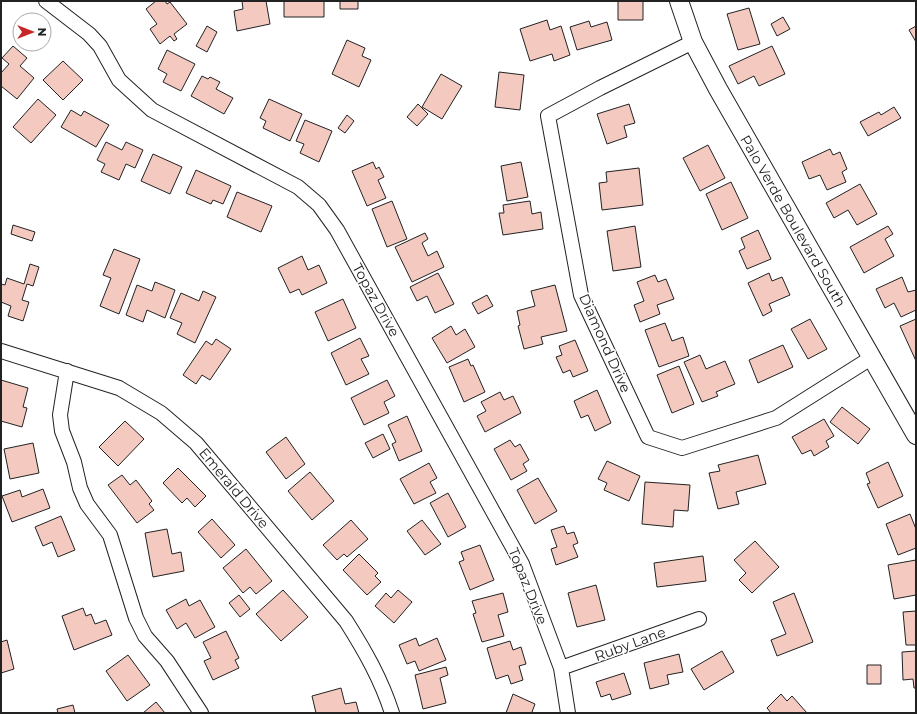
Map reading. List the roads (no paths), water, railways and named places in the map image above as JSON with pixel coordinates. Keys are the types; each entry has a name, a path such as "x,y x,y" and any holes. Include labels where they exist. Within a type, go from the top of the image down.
{"main road":[{"name":"Palo Verde Boulevard South","path":"679,1 693,42 870,358 916,435"}],"street":[{"name":"Topaz Drive","path":"46,1 89,34 100,46 120,80 152,110 298,187 319,205 337,230 522,564 561,668 568,713"},
{"name":"Diamond Drive","path":"693,42 600,88 548,116 581,295 648,437 682,448 776,418 870,358"},
{"name":"Emerald Drive","path":"1,351 120,388 161,413 196,443 346,621 366,653 384,687 392,713"},
{"path":"67,371 60,415 62,431 74,462 80,488 87,504 110,536 136,618 145,636 168,661 200,713"},
{"name":"Ruby Lane","path":"561,668 699,619"}]}
